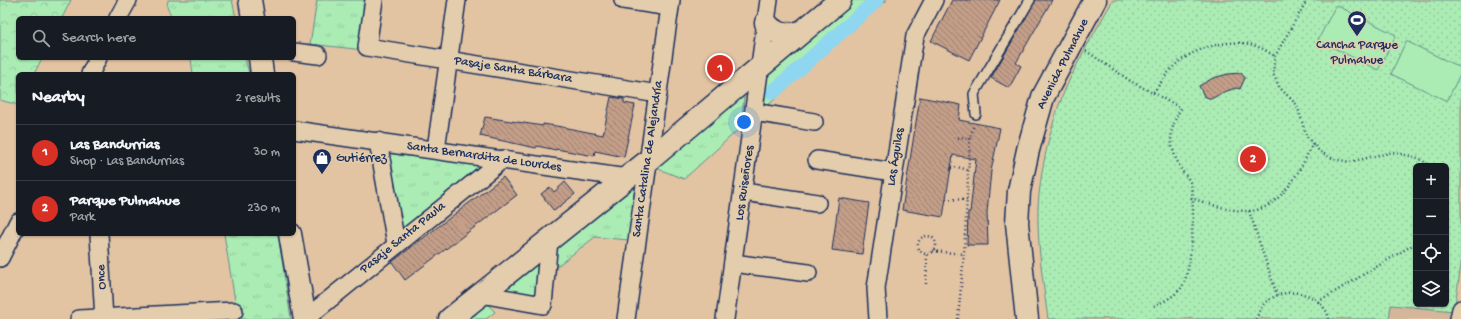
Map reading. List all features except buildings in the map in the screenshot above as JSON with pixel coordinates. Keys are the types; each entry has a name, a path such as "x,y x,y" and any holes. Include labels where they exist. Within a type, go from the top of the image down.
{"street":[{"path":"119,16 128,0"},
{"path":"250,0 253,16"},
{"name":"Pasaje Santa Bárbara","path":"374,0 367,47 658,94"},
{"path":"436,149 456,0"},
{"path":"623,0 671,4"},
{"name":"Los Ruiseñores","path":"725,319 744,192 769,0"},
{"path":"450,319 648,161 840,0"},
{"name":"Las Águilas","path":"878,319 876,288 915,36 934,0"},
{"name":"Avenida Pulmahue","path":"1027,319 1018,241 1019,191 1028,150 1043,97 1095,0"},
{"name":"Santa Catalina de Alejandría","path":"626,319 671,4"},
{"path":"766,23 773,30 784,35 797,34 803,31"},
{"path":"296,52 318,55"},
{"path":"260,60 262,72"},
{"path":"754,112 814,122"},
{"name":"Santa Bernardita de Lourdes","path":"296,130 436,149 627,178"},
{"path":"378,141 396,244"},
{"name":"Pasaje Santa Paula","path":"305,319 503,159"},
{"path":"817,160 893,172"},
{"path":"744,192 817,203"},
{"path":"0,258 16,228"},
{"name":"Once","path":"100,236 104,318"},
{"path":"290,236 305,319"},
{"path":"481,294 543,305 549,240"},
{"path":"733,262 808,273"},
{"path":"1459,319 1461,309"},
{"path":"79,319 234,311"}],"lane":[{"path":"976,114 974,94 1030,0"}],"path":[{"path":"1307,0 1276,56 1273,74 1280,88 1298,105 1303,129 1320,152 1334,159 1350,162 1393,152 1418,158 1426,163"},
{"path":"1072,43 1153,93 1181,108 1172,124 1171,146 1181,169 1190,182 1191,235 1187,276 1183,287 1171,297 1154,306"},
{"path":"1153,93 1174,66 1199,50 1217,45 1239,43 1254,45 1276,56"},
{"path":"958,319 964,254 970,139 976,114"},
{"path":"958,138 961,137 970,139"},
{"path":"1191,198 1228,209 1249,211 1262,208 1278,197 1292,184 1302,168 1313,142"},
{"path":"951,168 957,167 968,170"},
{"path":"946,199 967,200"},
{"path":"1249,211 1277,295"},
{"path":"927,254 923,253 919,248 919,242 923,237 929,237 934,241 935,247 933,251"},
{"path":"1318,302 1339,291 1413,245"},
{"path":"927,254 933,251 964,254"},
{"path":"926,284 927,254"},
{"path":"1256,319 1263,305 1277,295 1294,292 1311,296 1324,308 1329,319"}],"shaded area":[{"path":"1391,305 1454,311 1453,319 1389,319"}],"green space":[{"path":"0,0 71,0 63,16 16,16 16,60 41,60 35,72 16,72 16,104 0,100"},
{"path":"168,0 232,0 236,16 171,16 167,7"},
{"path":"317,0 371,0 364,50 310,44"},
{"path":"849,0 887,0 767,106 760,106 764,71"},
{"path":"1113,0 1461,0 1461,265 1454,311 1391,305 1389,319 1048,319 1038,235 1039,194 1045,156 1059,105 1077,65"},
{"name":"Cancha Parque Pulmahue","path":"1336,5 1396,35 1378,70 1318,40"},
{"name":"Cancha Parque Pulmahue","path":"1406,41 1461,68 1461,72 1447,101 1391,74"},
{"path":"191,60 246,60 248,72 193,72"},
{"path":"744,96 741,127 684,179 656,168"},
{"path":"386,153 486,166 400,234"},
{"path":"635,185 629,240 595,237 552,270 554,250"},
{"path":"224,236 278,236 291,319 238,319"},
{"path":"544,258 542,297 499,293"},
{"path":"487,303 495,312 486,319 467,319"}],"waterway":[{"path":"773,92 877,0"}],"place":[{"name":"Cancha Parque Pulmahue","path":"1357,37"},
{"name":"Las Bandurrias","path":"720,68"},
{"name":"Parque Pulmahue","path":"1253,159"},
{"name":"Gutiérrez","path":"322,175"}]}
